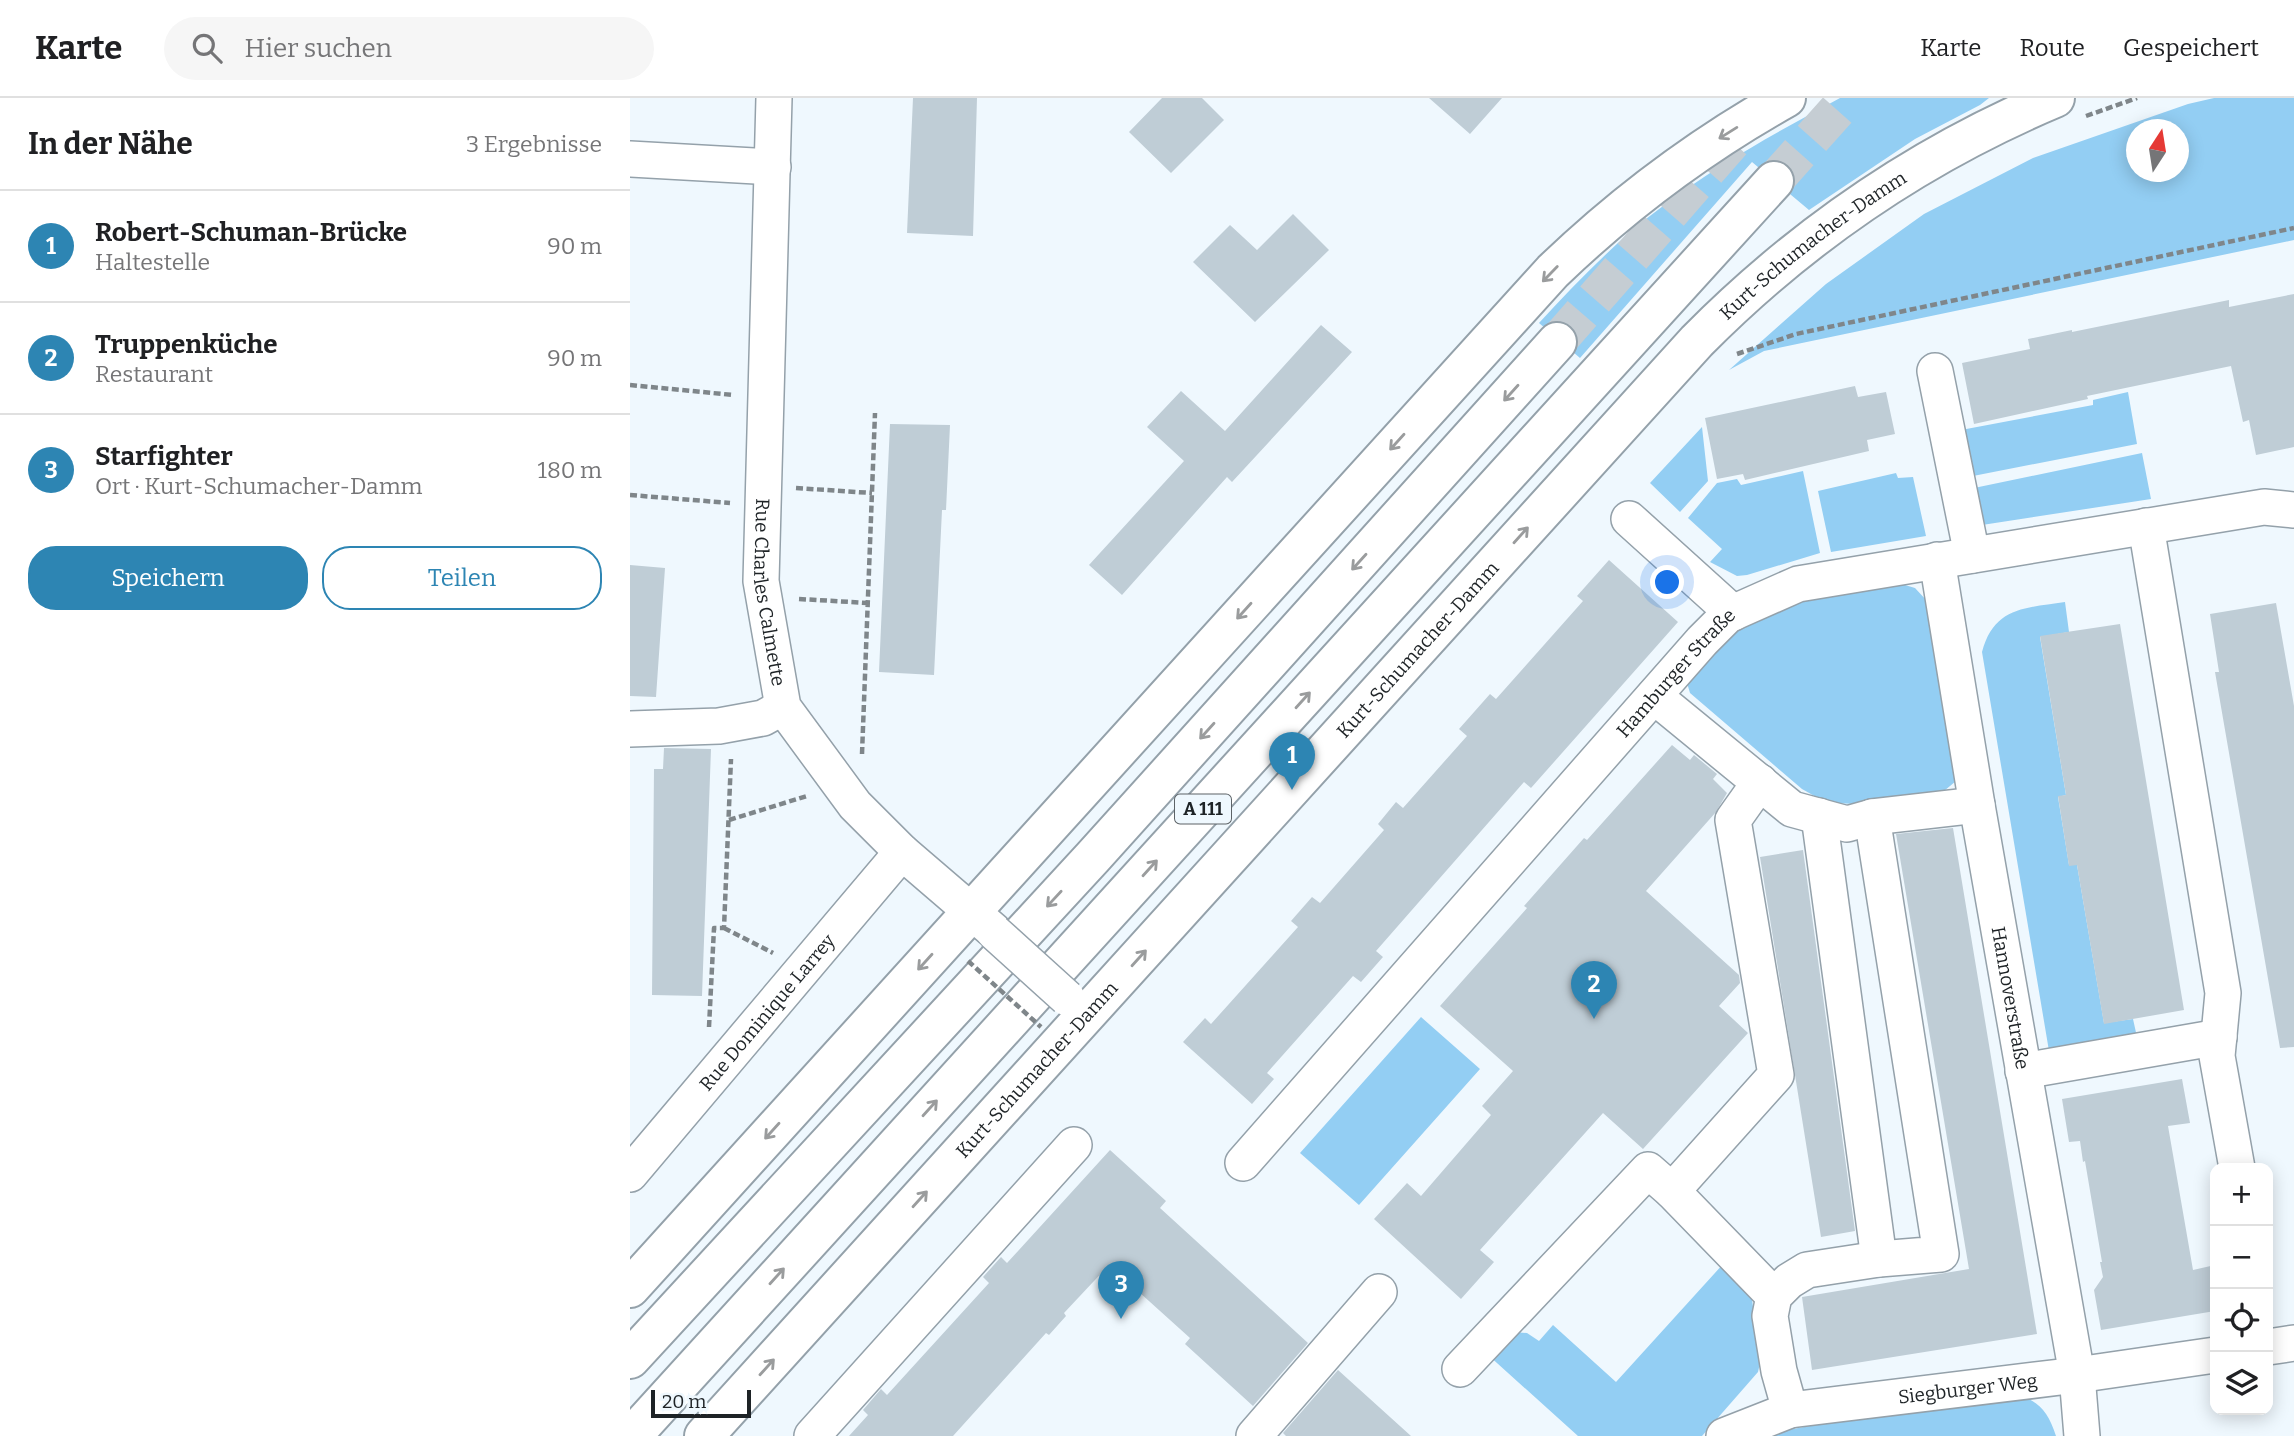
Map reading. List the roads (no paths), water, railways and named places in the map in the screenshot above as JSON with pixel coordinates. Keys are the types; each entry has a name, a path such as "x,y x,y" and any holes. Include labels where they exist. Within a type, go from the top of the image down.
{"main road":[{"path":"630,1288 983,922 1553,271 1652,184 1698,151 1786,98"},
{"name":"Kurt-Schumacher-Damm","path":"704,1436 1077,1007 1736,302 1822,229 1908,171 1968,137 2055,98"},
{"name":"A 111","path":"632,1436 1774,181"},
{"name":"A 111","path":"630,1359 1093,857 1557,342"}],"street":[{"name":"Rue Charles Calmette","path":"774,98 761,581 783,706 855,805 902,852 1077,1007"},
{"path":"630,159 773,167"},
{"path":"1935,371 1972,555"},
{"name":"Hamburger Straße","path":"1243,1163 1702,641 1728,615 1798,584 2264,507 2294,510"},
{"path":"1629,519 1733,613"},
{"path":"2146,526 2223,993 2217,1056 2236,1163"},
{"name":"Hannoverstraße","path":"1937,560 2077,1375 2082,1436"},
{"path":"1654,696 1792,809 1847,824 1872,817 1977,805"},
{"path":"630,729 719,726 763,718 783,706"},
{"path":"1672,1191 1776,1075 1733,820 1760,782"},
{"path":"1819,816 1880,1259"},
{"path":"1790,1410 1779,1371 1770,1316 1774,1296 1789,1281 1807,1270 1880,1259 1941,1254 1872,817"},
{"name":"Rue Dominique Larrey","path":"630,1174 902,852"},
{"path":"2023,1070 2219,1037"},
{"path":"812,1436 1074,1145"},
{"path":"1460,1368 1648,1170 1672,1191 1774,1296"},
{"path":"1254,1436 1378,1292"},
{"path":"2273,1345 2294,1343"},
{"name":"Siegburger Weg","path":"1724,1436 1790,1410 2210,1356"}],"tunnel":[{"path":"1774,181 1848,98"},
{"path":"1557,342 1743,129"}],"place":[{"name":"Robert-Schuman-Brücke","path":"1292,790"},
{"name":"Truppenküche","path":"1594,1019"},
{"name":"Starfighter","path":"1121,1319"}]}
